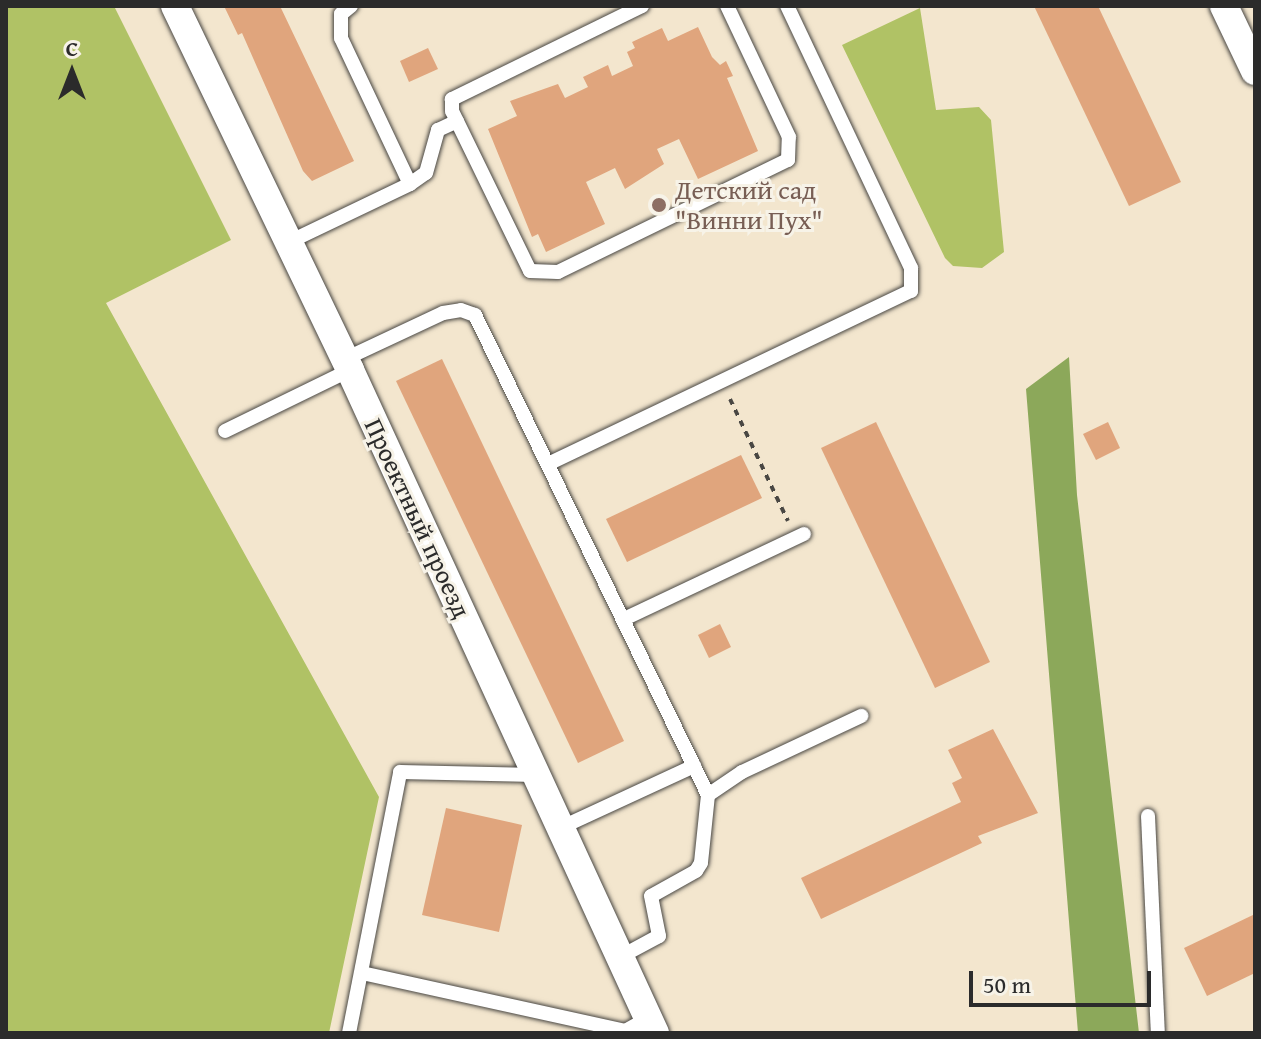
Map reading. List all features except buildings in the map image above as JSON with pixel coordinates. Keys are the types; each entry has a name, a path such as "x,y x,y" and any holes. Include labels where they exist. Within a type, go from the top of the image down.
{"street":[{"name":"Проектный проезд","path":"175,6 348,365 620,957 638,1029"},
{"path":"1224,6 1255,71"}],"lane":[{"path":"351,6 341,14 341,38 410,184"},
{"path":"642,6 457,93 451,105 523,261 542,275 558,272 788,160 789,137 727,6"},
{"path":"550,463 902,298 915,281 787,6"},
{"path":"289,242 410,184 426,173 438,130 457,121"},
{"path":"225,431 443,313 475,315 550,463 708,795 701,863 696,871 651,896 659,936 620,957"},
{"path":"624,619 800,536"},
{"path":"708,795 742,772 861,716"},
{"path":"560,828 694,766"},
{"path":"349,1033 400,772 536,775"},
{"path":"1148,816 1158,1033"},
{"path":"362,973 638,1029"}],"path":[{"path":"722,383 800,536"}],"green space":[{"path":"114,6 231,240 106,303 379,797 329,1033 6,1033 6,8"},
{"path":"920,8 936,110 979,107 991,120 1004,252 982,268 953,266 945,258 842,45"},
{"path":"1069,357 1077,495 1139,1033 1078,1033 1026,389"}],"place":[{"name":"Детский сад \"Винни Пух\"","path":"659,205"}]}
